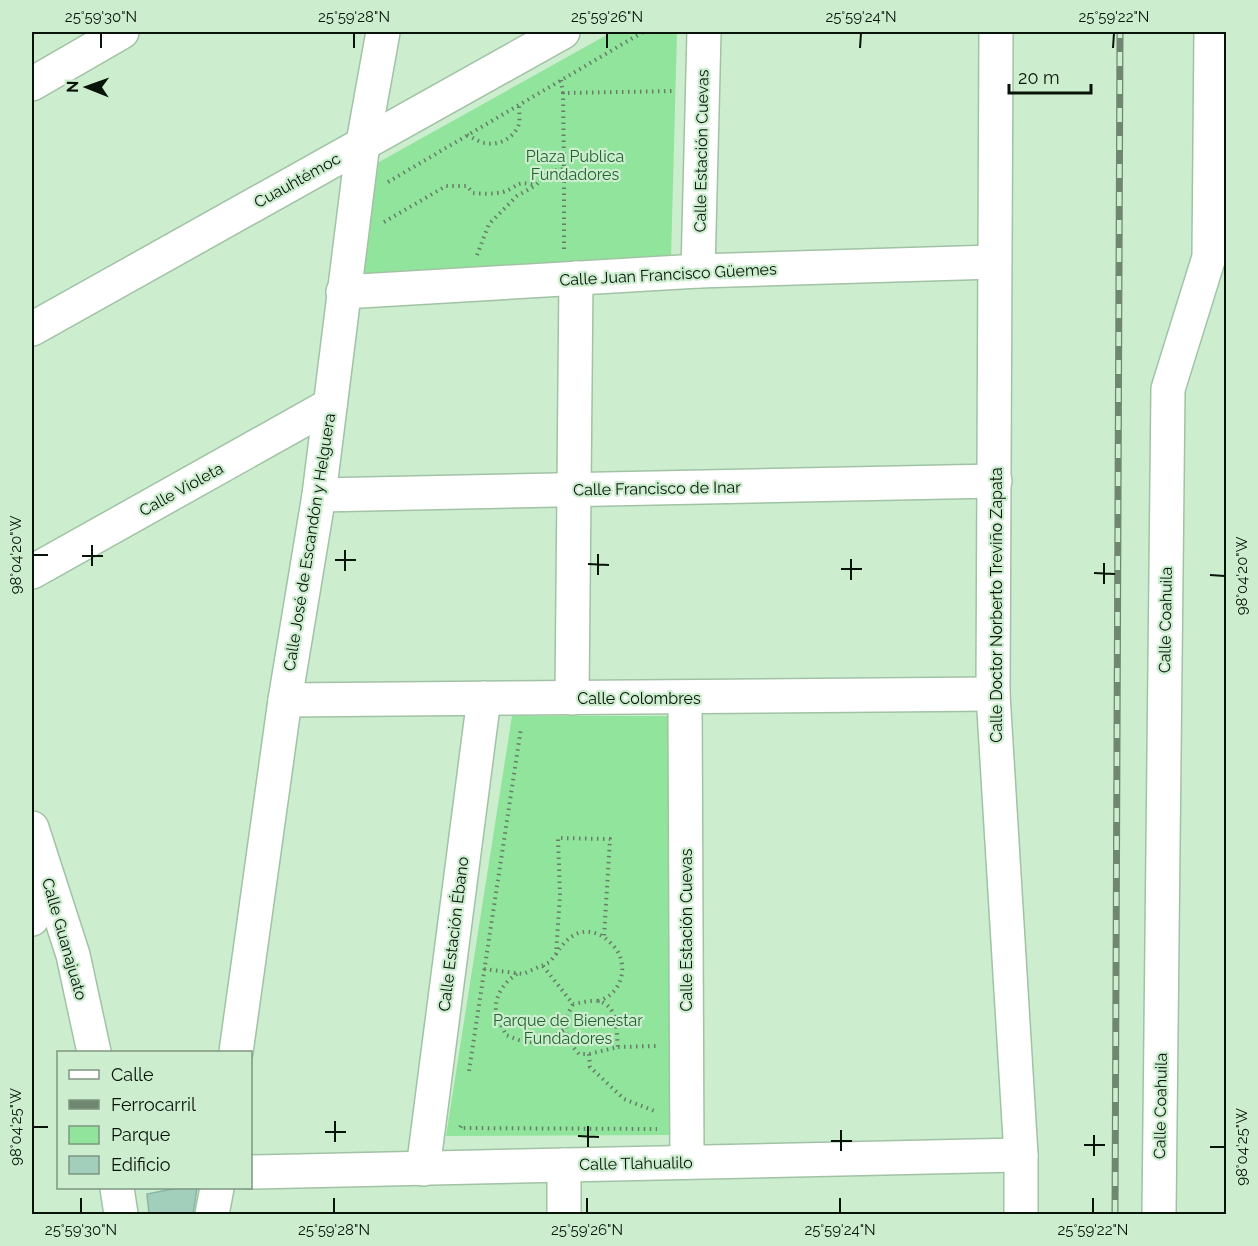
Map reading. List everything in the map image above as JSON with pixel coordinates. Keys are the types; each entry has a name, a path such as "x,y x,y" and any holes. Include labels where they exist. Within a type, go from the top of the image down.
{"street":[{"path":"68,62 81,32"},
{"path":"32,84 122,32"},
{"name":"Calle José de Escandón y Helguera","path":"236,1051 285,700 319,495 363,142 383,32"},
{"name":"Cuauhtémoc","path":"32,329 563,32"},
{"name":"Calle Estación Cuevas","path":"698,272 704,32"},
{"name":"Calle Doctor Norberto Treviño Zapata","path":"996,32 993,694 1021,1155 1021,1215"},
{"name":"Calle Coahuila","path":"1159,1215 1168,389 1209,257 1210,32"},
{"name":"Calle Juan Francisco Güemes","path":"343,292 570,269 698,272 994,262"},
{"path":"570,269 573,490 572,698"},
{"name":"Calle Violeta","path":"32,572 330,405"},
{"name":"Calle Francisco de Inar","path":"319,495 995,481"},
{"name":"Calle Colombres","path":"285,700 993,694"},
{"name":"Calle Estación Ébano","path":"423,1169 484,698"},
{"name":"Calle Estación Cuevas","path":"685,698 687,1162"},
{"path":"32,919 37,843"},
{"name":"Calle Guanajuato","path":"37,843 73,955 94,1051"},
{"name":"Calle Tlahualilo","path":"252,1172 1021,1155"},
{"path":"564,1165 564,1215"},
{"path":"117,1189 121,1215"},
{"path":"212,1215 217,1189"}],"path":[{"path":"382,185 644,32"},
{"path":"563,93 675,91 675,79"},
{"path":"561,80 570,269"},
{"path":"467,135 484,143 496,144 505,140 514,134 520,122 519,105"},
{"path":"476,260 489,224 517,196 536,185 549,171 564,169"},
{"path":"381,223 446,186 467,186 473,194 480,194 503,192 515,184 536,185"},
{"path":"469,1071 522,725"},
{"path":"556,954 560,895 558,838 610,839 604,937"},
{"path":"484,969 523,974 550,962 564,942 576,934 594,932 614,946 622,960 622,976 616,990 607,999 573,1004"},
{"path":"543,966 573,1004"},
{"path":"518,973 507,980 498,998 496,1013 506,1035 540,1044 567,1029"},
{"path":"573,1004 566,1018 567,1040 579,1054 590,1054 618,1047 616,1016 609,1007 598,1001"},
{"path":"590,1054 590,1067 624,1099 663,1113"},
{"path":"462,1117 460,1128 662,1129"}],"green space":[{"name":"Plaza Publica Fundadores","path":"612,32 677,32 671,259 355,274 370,167"},
{"name":"Parque de Bienestar Fundadores","path":"512,716 671,716 674,1135 446,1136"}],"building":[{"path":"172,1189 197,1189 193,1214 149,1214 147,1194"}],"railway":[{"path":"1115,1214 1120,32"}]}
